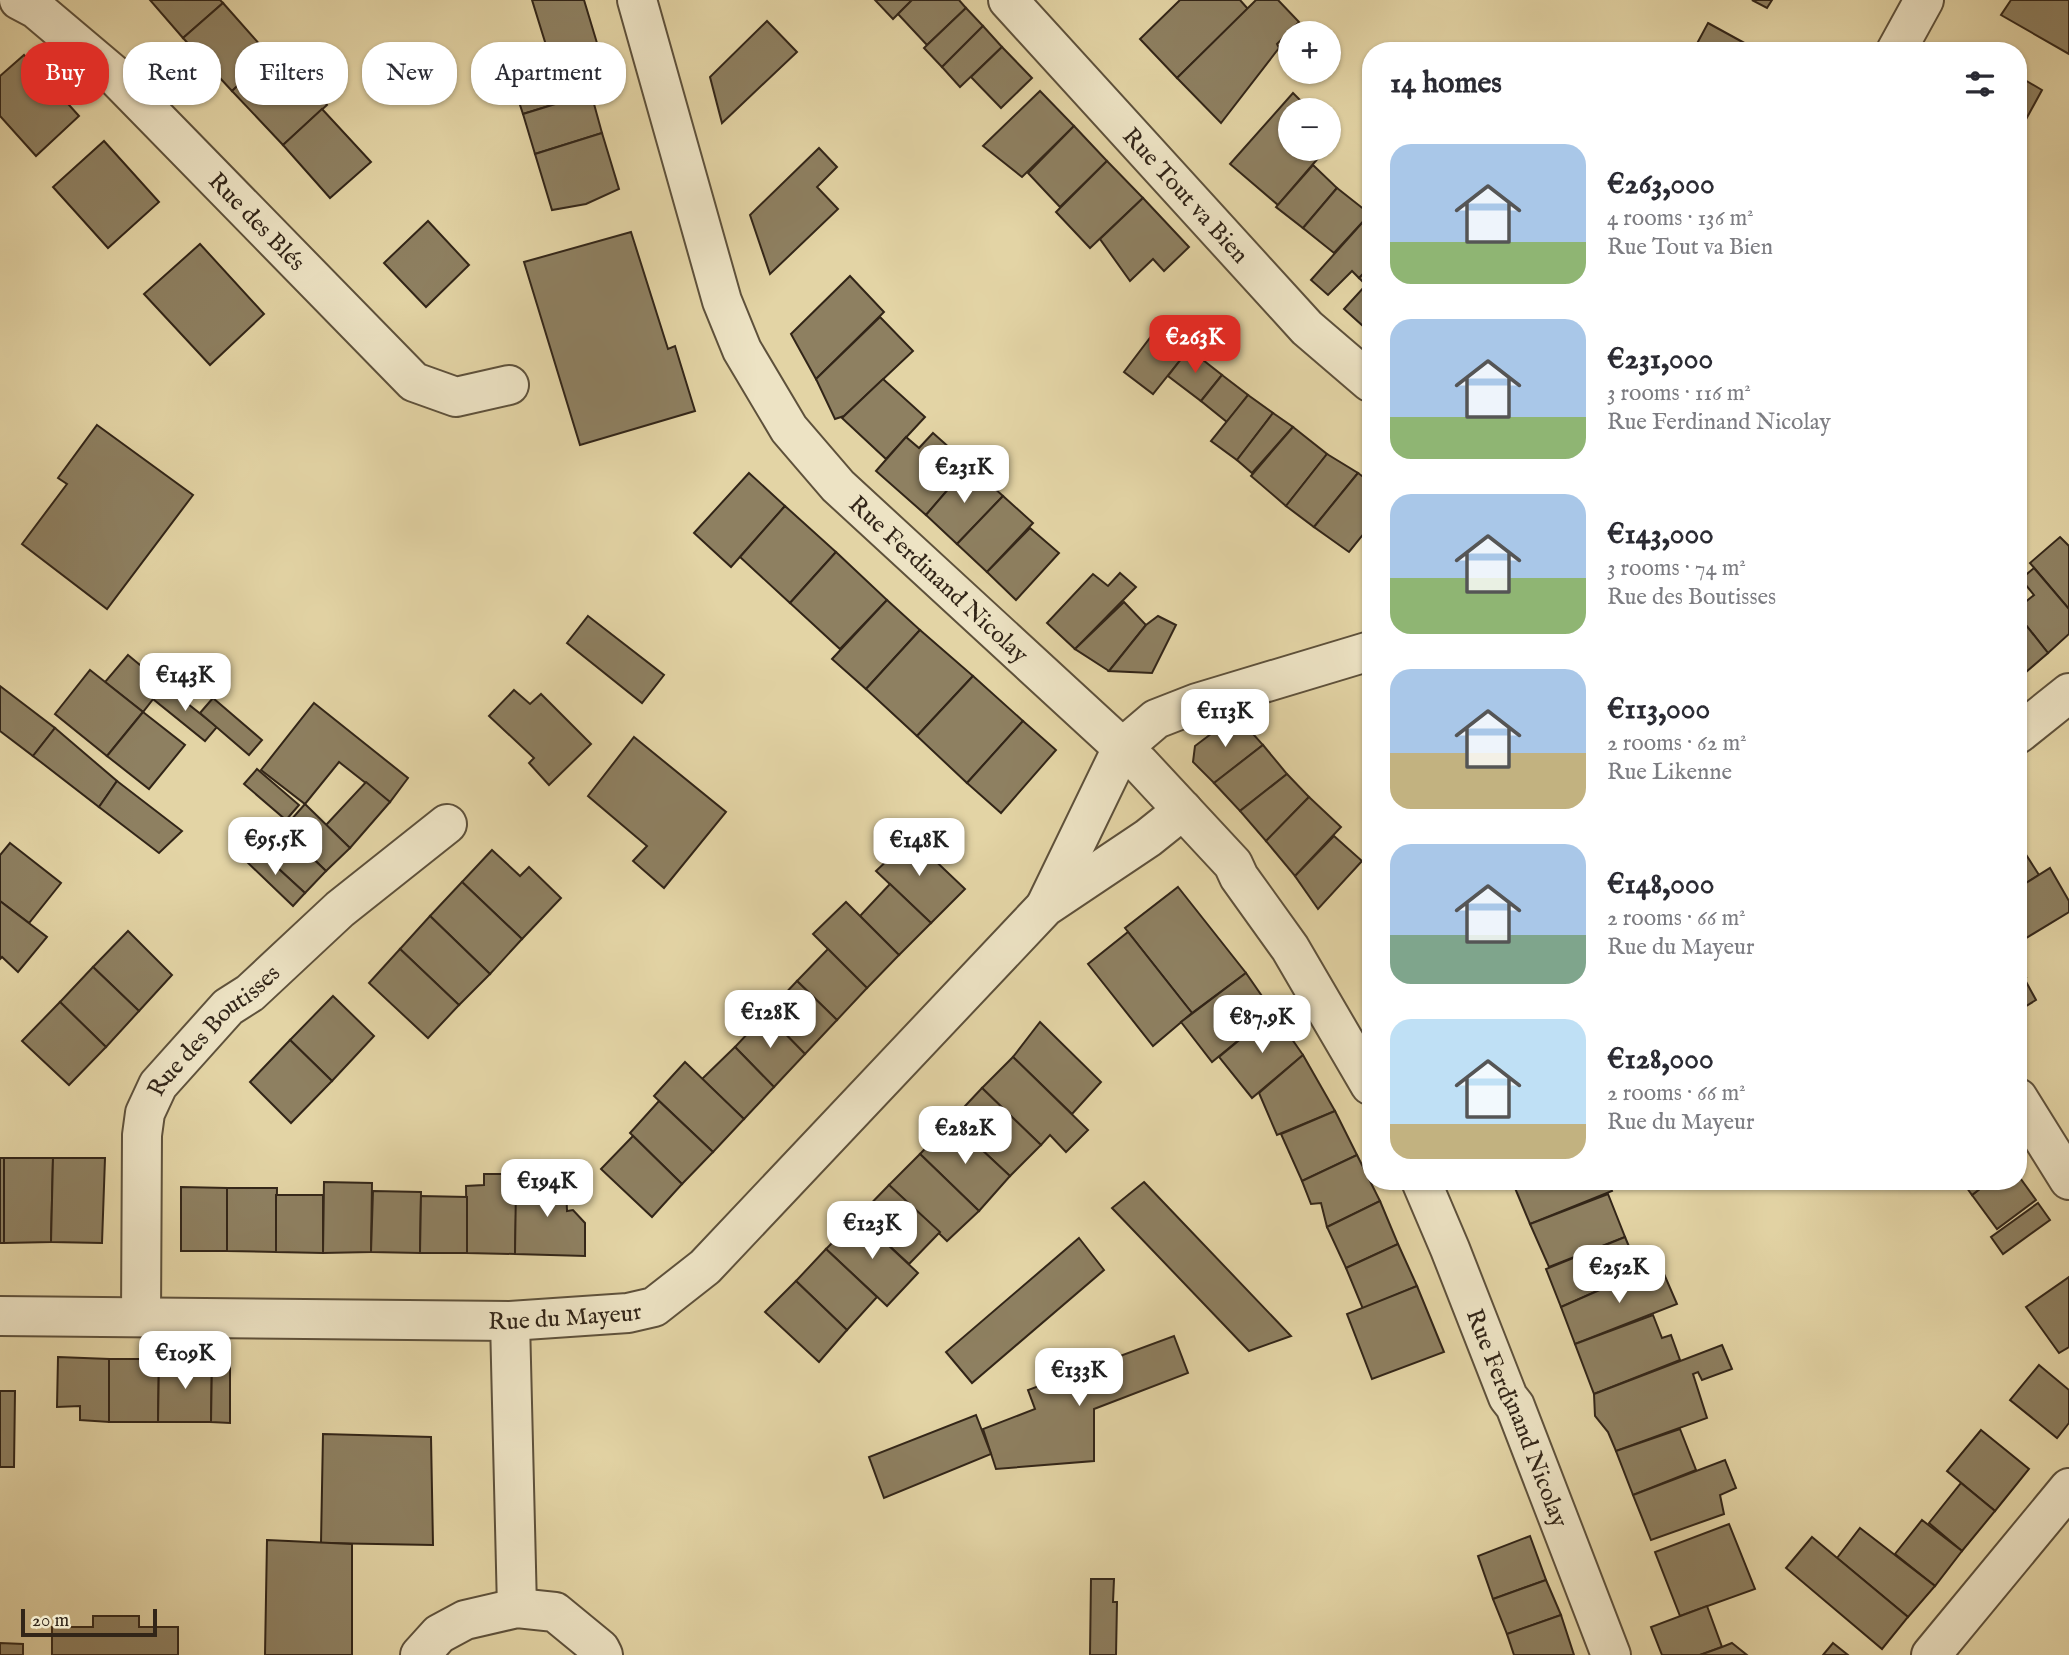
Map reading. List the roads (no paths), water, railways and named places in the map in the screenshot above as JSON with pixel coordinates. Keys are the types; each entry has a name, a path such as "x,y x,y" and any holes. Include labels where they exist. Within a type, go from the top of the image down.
{"street":[{"name":"Rue des Blés","path":"19,0 36,9 113,74 414,382 456,397 509,385"},
{"name":"Rue Ferdinand Nicolay","path":"637,0 723,301 742,350 784,421 806,452 838,486 1122,748 1233,864 1239,877 1312,984 1362,1071"},
{"name":"Rue Tout va Bien","path":"1008,0 1307,328 1362,375"},
{"path":"1901,42 1924,0"},
{"path":"1122,748 1156,719 1197,703 1362,653"},
{"path":"2027,727 2069,693"},
{"name":"Rue du Mayeur","path":"1045,907 1122,748"},
{"name":"Rue du Mayeur","path":"0,1316 510,1321 628,1313 654,1307 674,1294 715,1258 1045,907 1148,838 1184,810"},
{"name":"Rue des Boutisses","path":"141,1316 142,1135 145,1113 158,1085 228,1007 250,993 340,909 447,824"},
{"path":"2027,1112 2069,1180"},
{"name":"Rue Ferdinand Nicolay","path":"1425,1190 1508,1398 1515,1406 1611,1655"},
{"path":"510,1321 517,1608"},
{"path":"1931,1655 2069,1488"},
{"path":"420,1655 439,1634 465,1620 517,1608 555,1612 600,1649 603,1655"}]}
